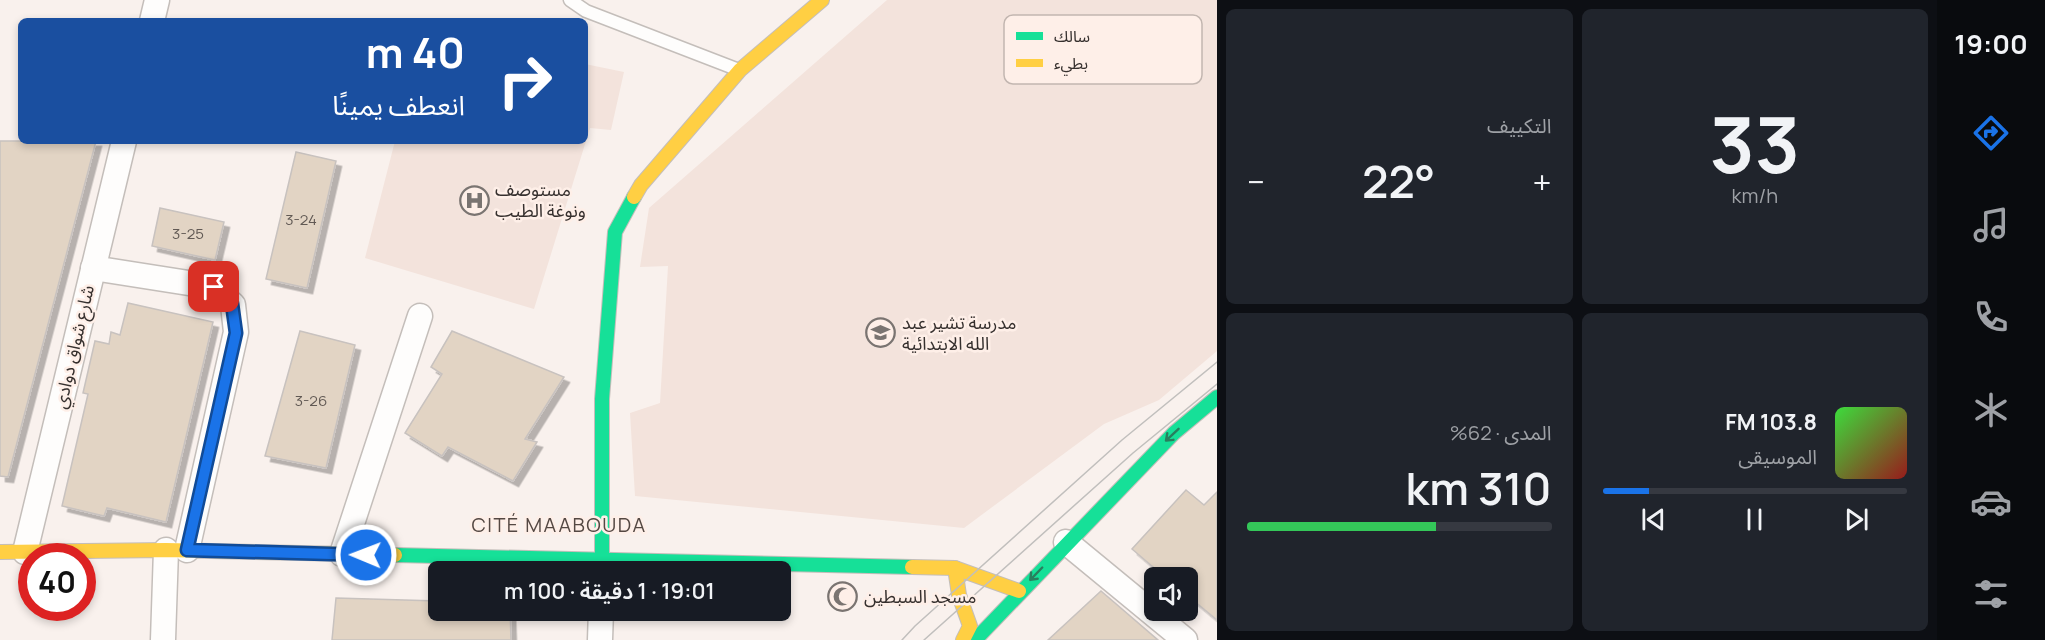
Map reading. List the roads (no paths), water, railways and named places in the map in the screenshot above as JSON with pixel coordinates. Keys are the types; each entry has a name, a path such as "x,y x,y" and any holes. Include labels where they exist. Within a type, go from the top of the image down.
{"street":[{"path":"153,18 158,0"},
{"path":"602,561 602,399 615,232 640,185 740,70 822,0"},
{"name":"شارع شواق دوادي","path":"27,543 123,144"},
{"path":"93,268 214,287 232,304 236,333 176,550 163,640"},
{"path":"342,554 420,316"},
{"path":"975,640 1066,542 1174,433 1217,397"},
{"path":"1066,542 1185,640"},
{"path":"96,551 176,550 342,554 494,561"},
{"path":"0,552 18,552"},
{"path":"791,567 955,568 1019,591"},
{"path":"955,568 959,595 970,626 963,640"},
{"path":"600,640 601,621"}],"lane":[{"path":"570,0 586,11 740,70"}],"tram line":[{"path":"902,640 1122,440 1217,362"},
{"path":"924,640 1133,453 1217,384"}],"place":[{"name":"مستوصف ونوغة الطيب","path":"474,200"},
{"name":"مدرسة تشير عبد الله الابتدائية","path":"881,333"},
{"name":"مسجد السبطين","path":"843,597"}],"district":[{"name":"CITÉ MAABOUDA","path":"559,525"}]}
